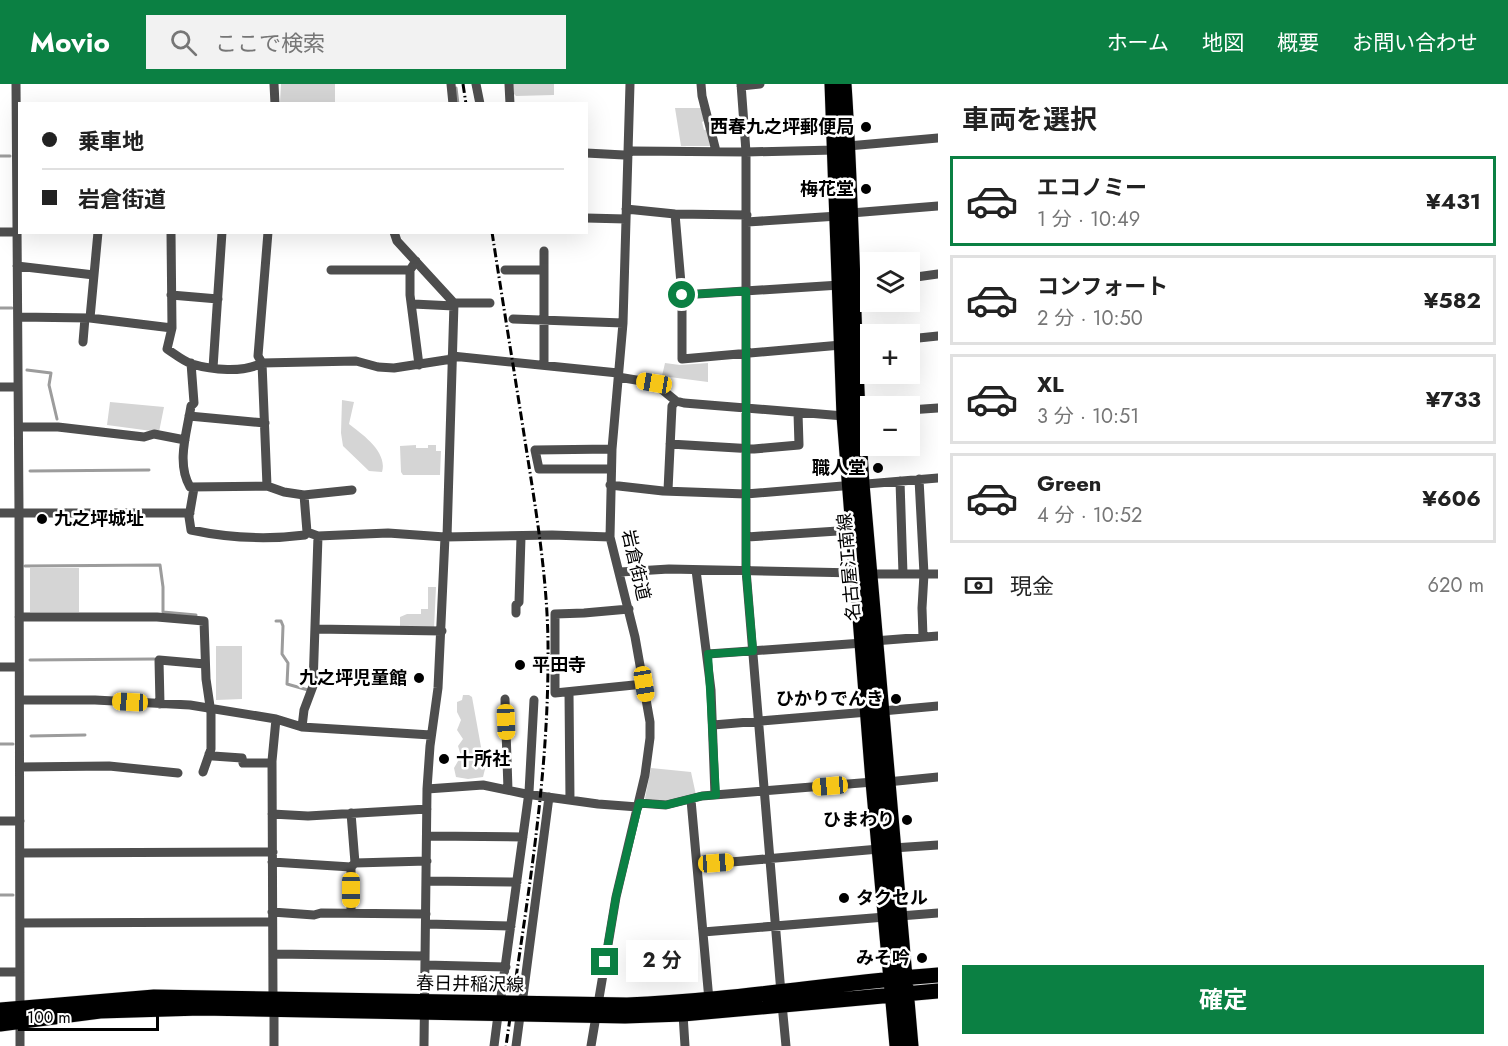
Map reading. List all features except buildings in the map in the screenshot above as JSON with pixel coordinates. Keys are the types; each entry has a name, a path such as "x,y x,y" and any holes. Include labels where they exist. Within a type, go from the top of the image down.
{"main road":[{"name":"名古屋江南線","path":"832,84 842,148"},
{"name":"名古屋江南線","path":"844,84 842,148 846,283 855,344 857,415 853,530 863,574"},
{"name":"名古屋江南線","path":"855,484 899,979 897,1046"},
{"name":"春日井稲沢線","path":"0,1010 20,1015 273,1004 683,1014 899,979 938,975"},
{"name":"春日井稲沢線","path":"596,1011 709,1000 900,995 938,991"},
{"name":"名古屋江南線","path":"900,995 911,1046"},
{"name":"春日井稲沢線","path":"0,1024 20,1015"}],"street":[{"path":"16,84 18,130 20,1046"},
{"path":"274,84 275,102"},
{"path":"451,84 453,102"},
{"path":"476,84 480,102"},
{"path":"509,84 510,102"},
{"name":"岩倉街道","path":"591,1046 616,897 649,756 650,738 644,684 629,609 610,537 612,449 623,323 630,84"},
{"path":"701,84 716,151"},
{"path":"760,84 741,85 746,152 747,219 746,570 786,1046"},
{"path":"588,153 624,155 633,151 746,152 842,148 938,138"},
{"path":"588,218 626,214 675,214 747,219 844,215 938,206"},
{"path":"675,214 682,295 681,359 855,344"},
{"path":"0,232 17,232"},
{"path":"83,342 98,234"},
{"path":"171,234 171,328 167,349 191,363 213,368 237,369 255,367 262,363 356,361 378,367 394,368 452,358 544,364 654,383 676,401 684,403 798,413 857,415"},
{"path":"213,368 222,234"},
{"path":"267,234 258,356 262,363 267,486"},
{"path":"395,234 397,241 454,305 442,631 427,789 424,1046"},
{"path":"543,251 544,364"},
{"path":"416,261 410,270 419,365"},
{"path":"17,266 94,275"},
{"path":"331,270 410,270"},
{"path":"505,270 544,270"},
{"path":"920,276 938,274"},
{"path":"682,295 860,281"},
{"path":"171,295 218,299"},
{"path":"413,304 490,303"},
{"path":"18,317 88,318 171,328"},
{"path":"513,319 623,323"},
{"path":"920,338 938,336"},
{"path":"191,363 194,403 191,406 185,440 183,476 190,487 267,486 284,492 304,495 352,490"},
{"path":"0,387 18,387"},
{"path":"668,490 672,406 676,401"},
{"path":"920,409 938,408"},
{"path":"670,444 747,448 799,445 798,413"},
{"path":"189,416 265,423"},
{"path":"19,427 58,427 144,436 154,435 185,440"},
{"path":"611,469 539,469 535,450 612,449"},
{"path":"610,485 746,494 938,478"},
{"path":"920,479 924,574 923,637"},
{"path":"900,481 903,574"},
{"path":"194,488 190,513 189,528 191,530 209,534 273,539 305,535 308,532"},
{"path":"304,495 308,532"},
{"path":"0,513 190,513"},
{"path":"747,537 853,530"},
{"path":"308,532 318,536 388,533 446,537 552,535 610,537"},
{"path":"302,727 304,710 313,686 318,536"},
{"path":"516,613 516,605 519,602 521,537"},
{"path":"620,572 669,569 938,574"},
{"path":"696,570 708,654 716,795"},
{"path":"629,609 555,614 555,693 644,684"},
{"path":"19,617 157,617 204,621 211,749 202,772"},
{"path":"315,629 442,631"},
{"path":"708,654 938,636"},
{"path":"160,704 159,660 205,664"},
{"path":"0,668 20,668"},
{"path":"569,692 570,800"},
{"path":"505,699 508,790"},
{"path":"20,700 95,700 210,707 276,719 302,727 431,735"},
{"path":"494,1046 528,795 534,700"},
{"path":"712,725 938,706"},
{"path":"274,1046 272,763 276,719"},
{"path":"209,754 242,758 243,763 272,763"},
{"path":"20,767 109,766 178,773"},
{"path":"427,789 483,785 528,795 570,800 666,805 702,796 938,777"},
{"path":"516,1046 549,797"},
{"path":"691,800 709,1000"},
{"path":"272,814 292,817 428,809"},
{"path":"351,813 353,865 351,913"},
{"path":"0,821 20,821"},
{"path":"428,836 523,837"},
{"path":"697,865 938,845"},
{"path":"20,853 272,857 353,865 427,861"},
{"path":"426,881 517,882"},
{"path":"20,923 272,917 314,915 321,912 511,926"},
{"path":"703,932 938,913"},
{"path":"273,954 506,967"},
{"path":"0,972 20,972"},
{"path":"683,1014 685,1046"}],"shaded area":[{"path":"281,84 335,84 335,102 280,102"},
{"path":"513,84 554,84 554,95 516,96"},
{"path":"675,108 701,108 704,121 702,122 704,130 707,129 710,146 681,146"},
{"path":"665,363 680,365 708,363 708,382 662,376"},
{"path":"342,400 354,402 349,424 367,438 378,451 383,465 382,472 369,471 343,446"},
{"path":"110,402 164,407 159,432 107,425"},
{"path":"416,445 416,448 428,448 428,445 436,445 436,451 441,451 440,475 403,475 400,446"},
{"path":"30,568 79,568 79,612 30,612"},
{"path":"428,587 436,587 434,628 400,628 400,617 407,614 421,614 421,609 428,609"},
{"path":"216,646 242,646 242,699 216,700"},
{"path":"463,695 472,697 485,769 483,777 468,779 456,777 454,768 461,756 458,746 463,739 457,730 461,720 457,712 457,702 462,700"},
{"path":"651,768 691,772 696,795 666,802 646,800"}],"waterway":[{"path":"456,88 458,102"},
{"path":"0,156 10,156"},
{"path":"0,308 12,308"},
{"path":"27,370 51,373 49,385 57,419"},
{"path":"30,471 149,470"},
{"path":"25,566 160,565 163,612 196,615"},
{"path":"276,621 281,621 283,626 282,654 288,663 287,684 308,690"},
{"path":"30,660 154,659"},
{"path":"31,736 85,735"},
{"path":"0,744 13,744"},
{"path":"0,895 13,895"}],"railway":[{"path":"463,84 466,102"},
{"path":"492,234 538,526 548,632 544,756 527,902 506,1046"}],"place":[{"name":"西春九之坪郵便局","path":"866,127"},
{"name":"梅花堂","path":"866,189"},
{"name":"職人堂","path":"878,468"},
{"name":"九之坪城址","path":"42,519"},
{"name":"平田寺","path":"520,665"},
{"name":"九之坪児童館","path":"419,678"},
{"name":"ひかりでんき","path":"896,699"},
{"name":"十所社","path":"444,759"},
{"name":"ひまわり","path":"907,820"},
{"name":"タクセル","path":"844,898"},
{"name":"みそ吟","path":"922,958"}],"route":[{"path":"605,962 616,897 639,803 666,805 716,795 708,654 753,651 746,570 746,291 682,295"}]}
